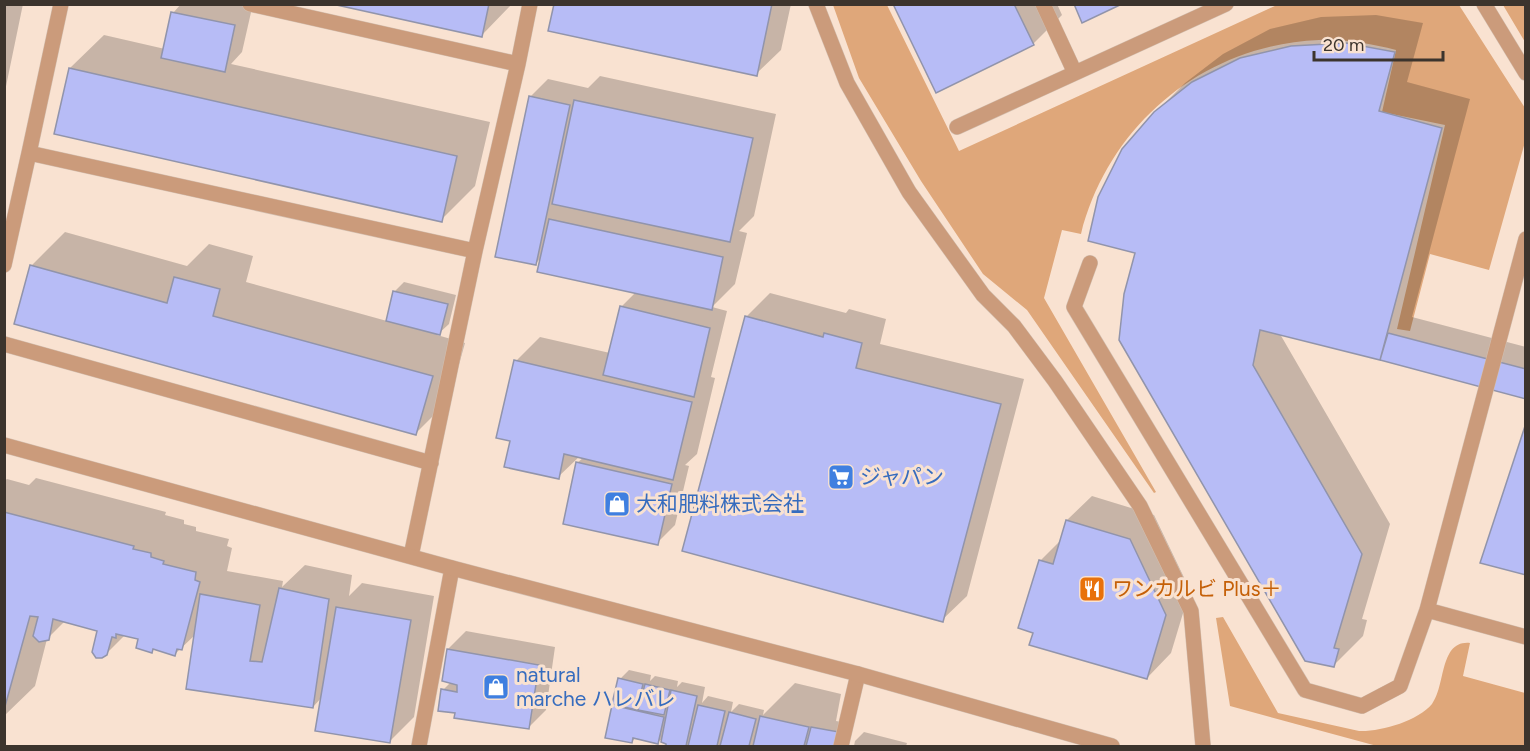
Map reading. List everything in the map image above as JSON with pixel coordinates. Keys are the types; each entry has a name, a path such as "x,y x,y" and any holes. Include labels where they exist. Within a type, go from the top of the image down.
{"street":[{"path":"4,265 61,4"},
{"path":"250,4 518,64"},
{"path":"411,556 530,4"},
{"path":"816,4 847,83 909,192 983,295 1014,326 1055,381 1140,506 1191,611 1203,747"},
{"path":"1043,4 1075,73"},
{"path":"957,127 1227,4"},
{"path":"1484,4 1526,73"},
{"path":"29,153 475,251"},
{"path":"1090,263 1074,307 1305,690 1362,706 1400,686 1427,610 1526,239"},
{"path":"4,344 431,463"},
{"path":"4,444 452,568 858,674 1112,747"},
{"path":"419,747 452,568"},
{"path":"1427,610 1526,637"},
{"path":"841,747 858,674"}],"shaded area":[{"path":"833,5 887,5 959,151 1277,5 1459,5 1525,108 1525,142 1489,270 1430,254 1410,331 1397,329 1445,125 1382,112 1396,50 1358,42 1329,40 1277,45 1237,57 1201,75 1167,98 1138,126 1114,158 1095,194 1081,234 1062,230 1044,298 1156,492 1154,493 1027,310 983,274 921,181 859,78"},
{"path":"1503,5 1525,5 1525,42"},
{"path":"1223,617 1278,713 1359,731 1377,730 1398,724 1426,710 1436,696 1448,656 1460,644 1470,643 1463,676 1525,693 1525,746 1377,746 1230,706 1216,618"}],"building":[{"path":"332,4 489,4 482,37"},
{"path":"554,4 772,4 757,76 548,31"},
{"path":"893,4 1014,4 1034,45 936,93"},
{"path":"1074,4 1122,4 1082,23"},
{"path":"171,12 235,25 225,72 161,58"},
{"path":"1346,43 1395,52 1379,111 1442,128 1380,360 1260,330 1253,365 1362,554 1334,648 1339,649 1334,667 1305,661 1119,340 1124,294 1135,253 1088,241 1098,197 1122,149 1154,112 1192,82 1240,58 1291,46"},
{"path":"69,68 457,156 442,222 54,134"},
{"path":"529,96 570,105 536,265 495,257"},
{"path":"574,100 753,138 730,242 552,204"},
{"path":"549,219 723,257 712,310 537,272"},
{"path":"30,265 167,303 174,277 220,289 213,316 433,376 416,435 14,324"},
{"path":"393,291 448,304 440,335 386,321"},
{"path":"620,306 710,328 694,397 603,375"},
{"name":"ジャパン","path":"745,316 823,337 824,333 862,343 856,368 1001,404 943,622 682,551"},
{"path":"1388,333 1526,369 1526,399 1380,360"},
{"path":"514,360 692,402 673,480 564,454 559,479 504,467 510,441 496,438"},
{"path":"1526,423 1526,575 1480,563"},
{"name":"大和肥料株式会社","path":"576,462 672,484 658,545 563,524"},
{"path":"4,512 134,546 133,549 151,553 151,557 164,561 163,564 196,572 195,580 200,582 182,650 177,649 175,656 153,649 152,653 136,648 138,639 116,634 116,638 112,637 107,655 96,658 92,652 97,631 53,619 49,640 39,642 33,636 38,617 30,616 4,710"},
{"name":"ワンカルビ Plus＋","path":"1066,520 1130,539 1166,615 1147,679 1029,645 1033,633 1018,628 1039,560 1053,564"},
{"path":"279,588 329,599 313,708 186,689 200,594 260,605 250,661 262,662"},
{"path":"336,607 411,620 390,743 315,731"},
{"name":"natural marche ハレバレ","path":"447,649 539,665 529,729 454,718 455,713 438,711 441,689 457,692 457,685 442,681"},
{"path":"618,678 643,684 637,710 612,704"},
{"path":"645,684 670,690 664,715 638,710"},
{"path":"671,690 697,696 686,746 666,746 661,742"},
{"path":"612,705 664,717 658,744 633,738 632,743 605,738"},
{"path":"698,705 725,711 717,746 688,746"},
{"path":"729,712 756,719 749,746 720,746"},
{"path":"760,716 809,727 804,746 753,746"},
{"path":"811,727 839,732 835,746 806,746"}],"place":[{"name":"ジャパン","path":"841,477"},
{"name":"大和肥料株式会社","path":"617,504"},
{"name":"ワンカルビ Plus＋","path":"1092,589"},
{"name":"natural marche ハレバレ","path":"496,687"}]}
